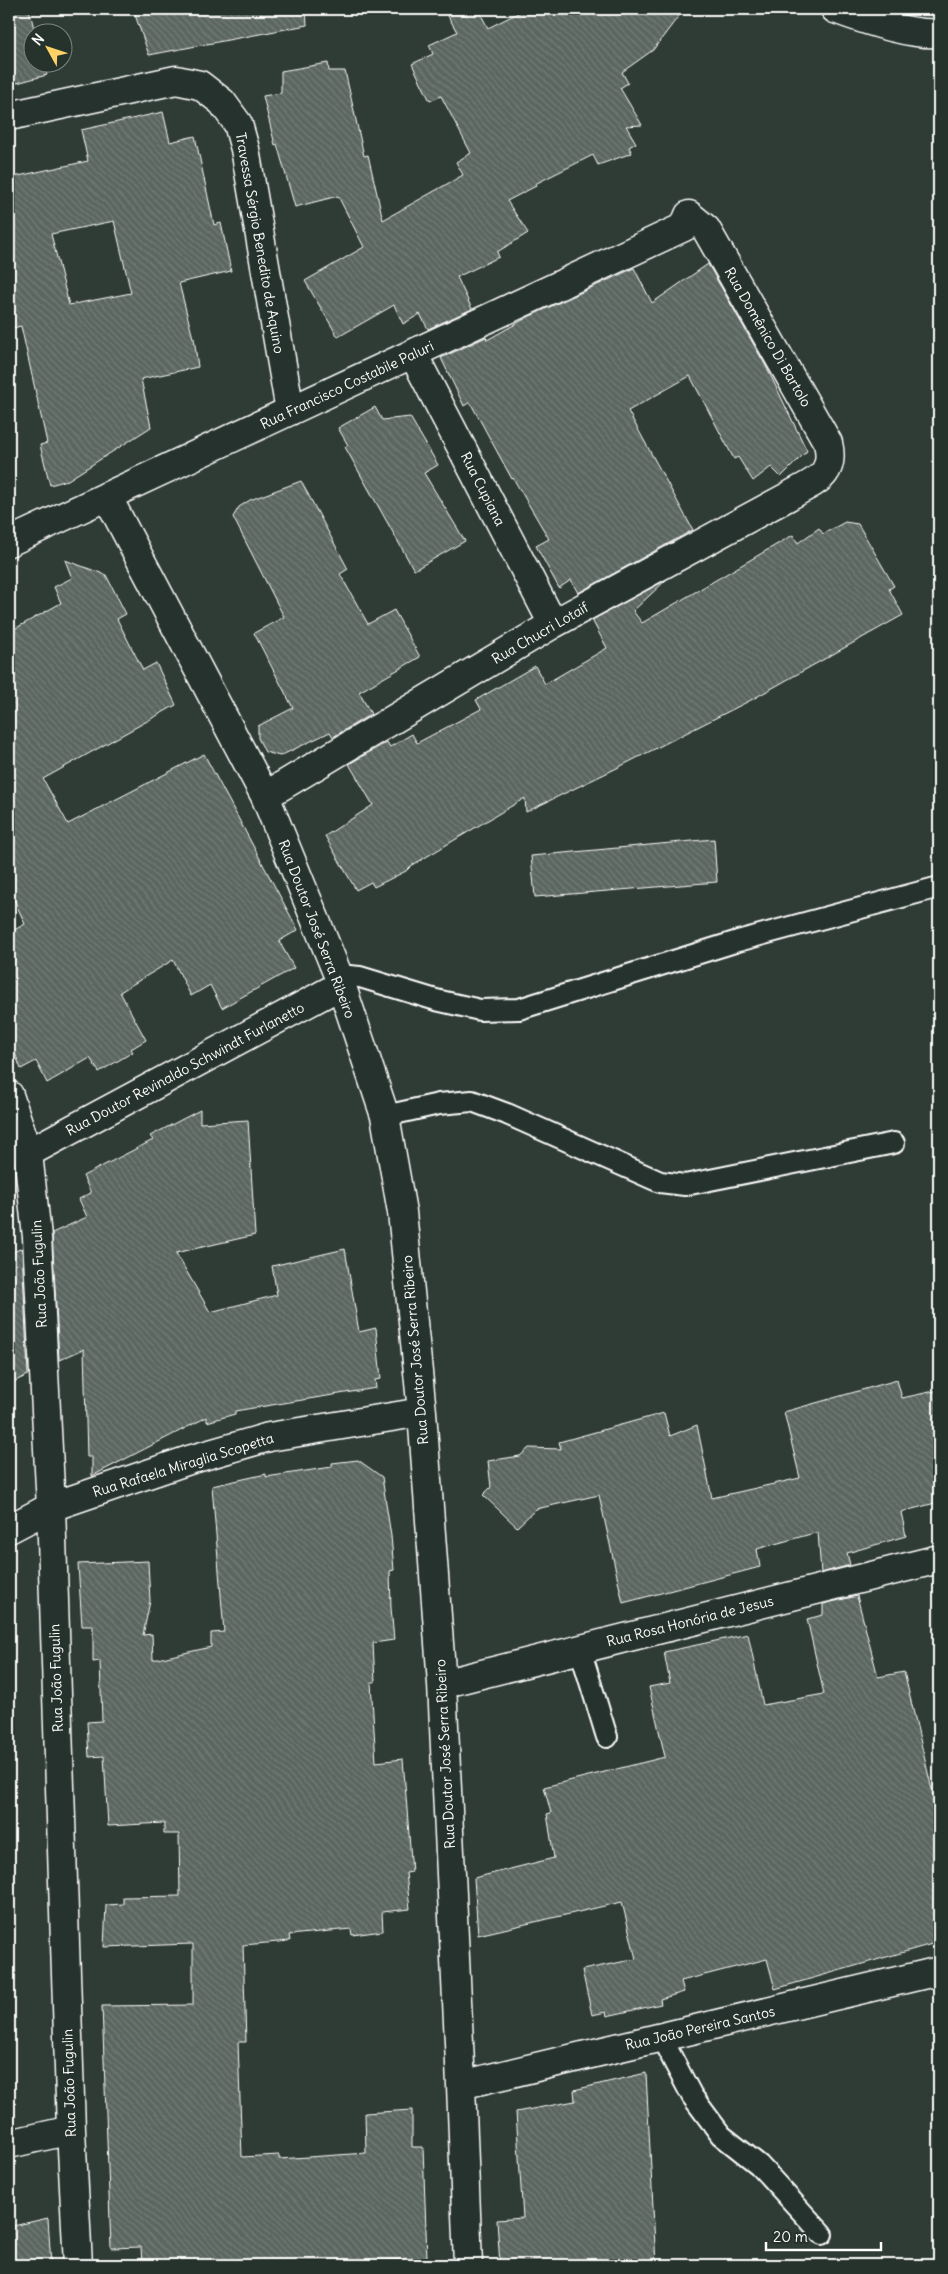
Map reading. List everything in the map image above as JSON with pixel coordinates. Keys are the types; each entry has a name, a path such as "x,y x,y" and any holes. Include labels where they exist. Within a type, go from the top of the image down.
{"street":[{"path":"835,9 886,25 930,34 939,33"},
{"name":"Travessa Sérgio Benedito de Aquino","path":"9,116 176,80 200,85 222,102 238,124 246,159 290,411"},
{"name":"Rua Domênico Di Bartolo","path":"684,227 689,215 706,229 828,443 831,457 830,463 828,469 820,477"},
{"name":"Rua Francisco Costabile Paluri","path":"9,542 684,227"},
{"name":"Rua Cupiana","path":"413,354 553,624"},
{"name":"Rua Chucri Lotaif","path":"265,796 553,624 820,477"},
{"name":"Rua Doutor José Serra Ribeiro","path":"107,496 265,796 340,980 385,1116 402,1212 422,1412 442,1684 462,2085 468,2265"},
{"name":"Rua Doutor Revinaldo Schwindt Furlanetto","path":"28,1153 340,980"},
{"name":"Rua João Fugulin","path":"9,1095 28,1153 38,1237 50,1507 71,2130 78,2265"},
{"name":"Rua Rafaela Miraglia Scopetta","path":"9,1529 50,1507 189,1460 269,1437 422,1412"},
{"name":"Rua Rosa Honória de Jesus","path":"442,1684 939,1558"},
{"name":"Rua João Pereira Santos","path":"462,2085 939,1971"},
{"path":"9,2144 71,2130"}],"lane":[{"path":"340,980 360,977 436,1000 480,1010 519,1009 738,941 939,887"},
{"path":"385,1116 439,1104 472,1101 507,1114 660,1182 685,1185 894,1143"},
{"path":"580,1649 607,1737"},
{"path":"661,2037 692,2096 721,2135 759,2165 822,2234"}],"building":[{"path":"9,9 29,9 32,22 22,22 22,72 46,72 47,75 9,85"},
{"path":"133,9 306,9 307,25 149,55"},
{"path":"444,9 478,9 488,28 526,9 684,9 653,50 622,72 628,83 620,88 642,125 626,126 636,143 629,147 632,153 598,165 593,155 535,184 536,186 507,201 528,233 497,252 499,257 457,277 472,309 428,329 420,314 403,324 394,305 338,337 305,281 364,247 338,196 295,207 277,144 275,145 263,96 281,93 281,71 328,63 329,71 345,71 364,156 368,155 383,220 463,175 456,162 471,153 441,96 430,101 412,64 433,54 429,45 457,32"},
{"path":"163,112 170,142 195,136 214,225 221,223 231,271 179,283 194,338 198,367 141,379 151,427 68,480 50,485 40,445 47,443 21,326 13,328 9,308 9,178 88,161 81,130","holes":["114,221 131,293 69,305 51,234"]},
{"path":"708,264 767,368 807,451 781,477 771,467 753,481 738,457 734,459 690,376 628,411 693,530 578,593 571,580 559,588 536,546 549,539 512,479 470,402 464,406 441,358 486,337 487,340 528,317 634,268 652,303"},
{"path":"375,407 382,420 410,417 438,465 424,473 465,541 414,570 345,447 348,445 338,428"},
{"path":"301,481 348,569 340,574 368,624 394,610 420,657 359,692 371,714 333,737 330,732 280,756 265,752 258,738 258,726 293,708 254,633 284,617 233,517 239,507 250,500"},
{"path":"845,522 858,524 894,586 889,589 903,615 751,700 619,767 526,812 525,798 411,866 406,871 374,887 371,882 356,890 325,836 373,805 349,764 387,742 390,747 412,734 417,743 481,709 476,700 535,666 545,684 607,648 592,620 666,580 633,611 642,623 793,535 798,543 819,528 823,534"},
{"path":"65,560 106,575 126,614 117,619 143,670 156,663 176,705 43,779 68,824 204,754 298,930 279,941 294,968 222,1008 210,985 191,996 173,960 120,992 146,1040 131,1049 133,1052 99,1072 90,1058 47,1083 36,1061 21,1069 9,1037 9,933 25,924 9,888 9,632 61,603 54,587 72,578"},
{"path":"714,839 717,882 535,897 531,856"},
{"path":"200,1110 200,1123 248,1120 255,1235 176,1253 210,1312 277,1295 272,1266 345,1249 359,1332 376,1328 381,1379 375,1380 376,1388 235,1411 235,1414 207,1422 207,1417 92,1476 92,1457 87,1457 84,1349 59,1360 52,1233 87,1217 79,1199 91,1193 83,1176 153,1140 150,1136"},
{"path":"22,1248 28,1375 9,1384 9,1254"},
{"path":"897,1380 902,1398 939,1390 939,1502 901,1512 906,1536 847,1553 850,1565 821,1573 818,1532 757,1549 760,1567 623,1603 599,1495 536,1509 517,1527 483,1495 491,1487 488,1461 520,1456 529,1448 561,1449 559,1442 664,1413 670,1436 697,1425 712,1498 800,1478 784,1412"},
{"path":"358,1460 382,1477 391,1536 394,1570 390,1571 391,1608 394,1640 373,1643 375,1682 371,1682 376,1762 403,1759 412,1872 406,1873 410,1909 382,1912 383,1931 352,1935 351,1929 289,1935 290,1941 243,1945 246,2042 238,2042 242,2157 279,2155 279,2159 366,2153 365,2113 412,2110 412,2147 423,2147 427,2258 286,2265 142,2265 141,2247 111,2248 102,2006 193,2005 193,1944 104,1947 106,1905 123,1904 123,1897 180,1896 179,1834 164,1834 164,1823 108,1826 104,1756 89,1757 87,1722 102,1721 100,1661 93,1662 93,1626 82,1626 78,1564 148,1561 150,1601 143,1635 152,1634 153,1660 211,1647 211,1633 224,1632 212,1486 266,1474 266,1477 332,1467 332,1463"},
{"path":"857,1596 878,1677 904,1672 939,1819 939,1942 775,1989 767,1959 681,1981 684,1992 660,1999 661,2004 607,2016 606,2012 592,2015 582,1970 636,1959 622,1902 478,1935 474,1878 554,1858 547,1814 551,1813 544,1787 665,1757 649,1687 670,1683 664,1652 748,1634 763,1705 824,1694 807,1619 823,1615 823,1604"},
{"path":"646,2073 656,2265 500,2265 497,2220 523,2218 516,2112 575,2101 574,2090"},
{"path":"48,2218 51,2265 9,2265 9,2227"}]}
